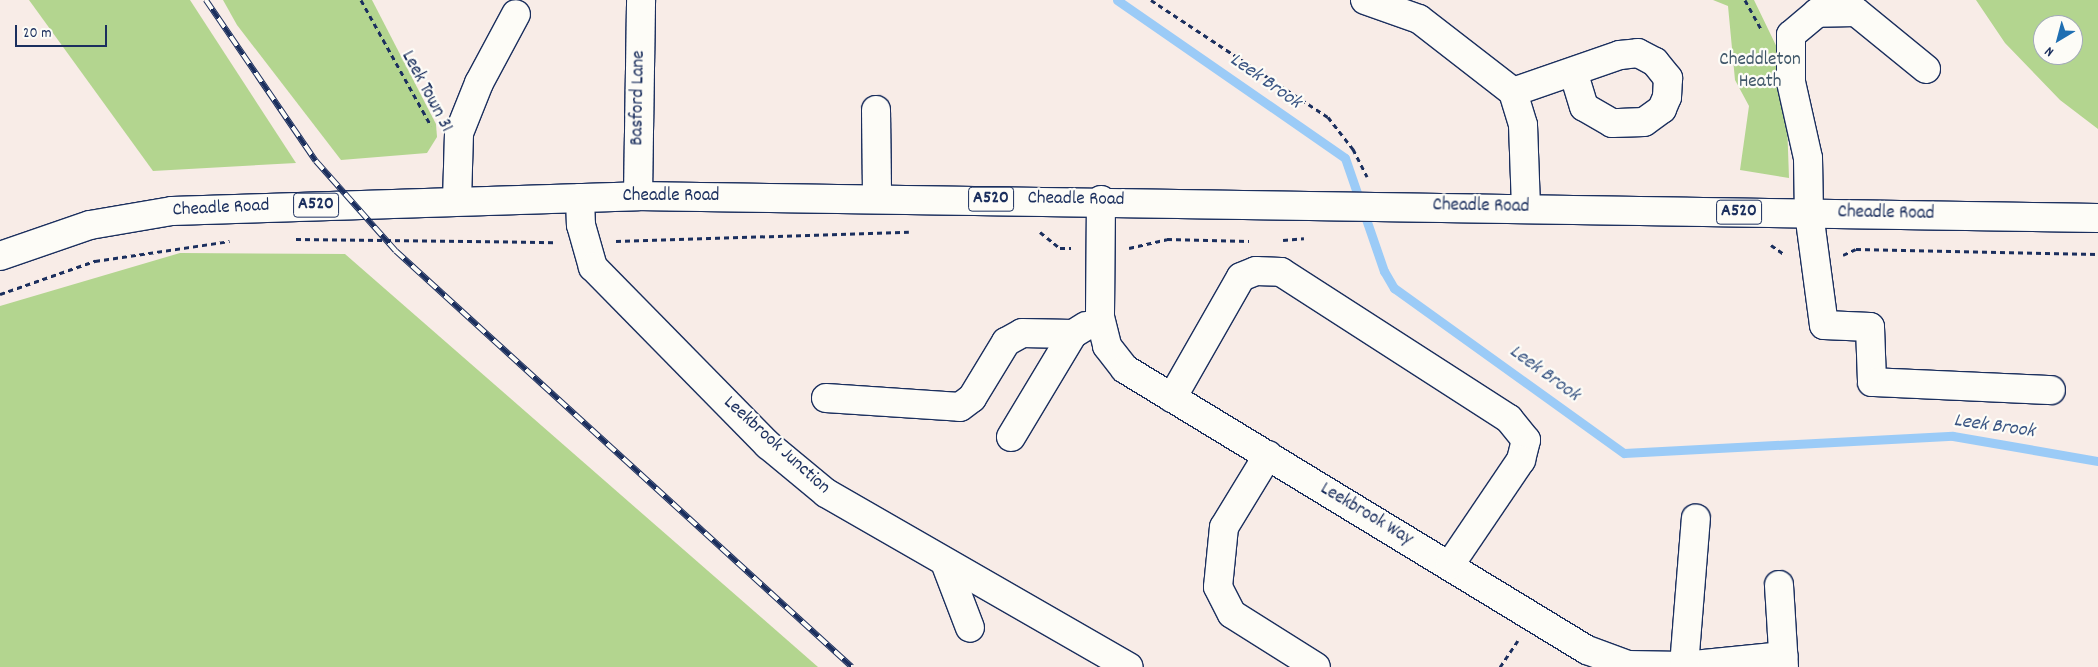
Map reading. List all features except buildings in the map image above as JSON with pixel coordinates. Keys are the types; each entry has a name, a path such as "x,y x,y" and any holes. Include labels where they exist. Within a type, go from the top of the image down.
{"main road":[{"name":"Basford Lane","path":"638,196 641,0"},
{"path":"1365,0 1419,19 1513,92 1523,125 1526,208"},
{"path":"1926,69 1856,12 1817,14 1791,35 1791,82 1808,158 1809,213 1824,325 1870,327 1872,382 2050,390"},
{"path":"457,201 459,134 479,83 516,14"},
{"path":"1513,92 1574,74"},
{"path":"876,110 877,197"},
{"name":"Cheadle Road","path":"0,256 90,225 172,211 638,196 877,197 1380,204 2098,218"},
{"name":"Leekbrook Junction","path":"580,198 586,242 593,267 768,445 826,493 946,565 1128,667"},
{"name":"Leekbrook Way","path":"1101,200 1100,317 1107,346 1125,369 1587,650 1628,664 1684,666 1783,662"},
{"path":"1172,398 1240,277 1256,271 1281,272 1509,419 1526,440 1521,460 1450,565"},
{"path":"1011,437 1073,334 1100,317"},
{"path":"826,398 960,407 972,398 1006,342 1022,333 1073,334"},
{"path":"1268,455 1224,526 1218,587 1232,614 1316,667"},
{"path":"1684,666 1696,518"},
{"path":"946,565 970,628"},
{"path":"1779,585 1783,662"}],"path":[{"name":"Leek Town 31","path":"361,0 432,129"},
{"path":"1152,0 1328,117 1353,149 1380,204"},
{"path":"1036,230 1060,248 1143,248 1166,239 1256,241"},
{"path":"293,239 586,242 912,232"},
{"path":"1276,241 1316,236"},
{"path":"0,294 96,261 235,241"},
{"path":"1764,243 1785,255 1846,255 1856,249 2098,254"}],"green space":[{"path":"29,0 190,0 296,163 153,171"},
{"path":"223,0 372,0 436,124 437,137 427,153 341,160 237,25"},
{"name":"Cheddleton Heath","path":"1713,0 1754,0 1785,64 1789,178 1740,170 1749,106 1735,80 1728,6"},
{"path":"1976,0 2098,0 2098,129 2060,100 2005,43"},
{"path":"180,253 345,254 818,667 0,667 0,306"}],"waterway":[{"name":"Leek Brook","path":"1117,0 1345,158 1384,271 1394,288 1624,453 1953,436 2098,461"}],"railway":[{"path":"206,0 316,161 396,251 852,667"}]}
